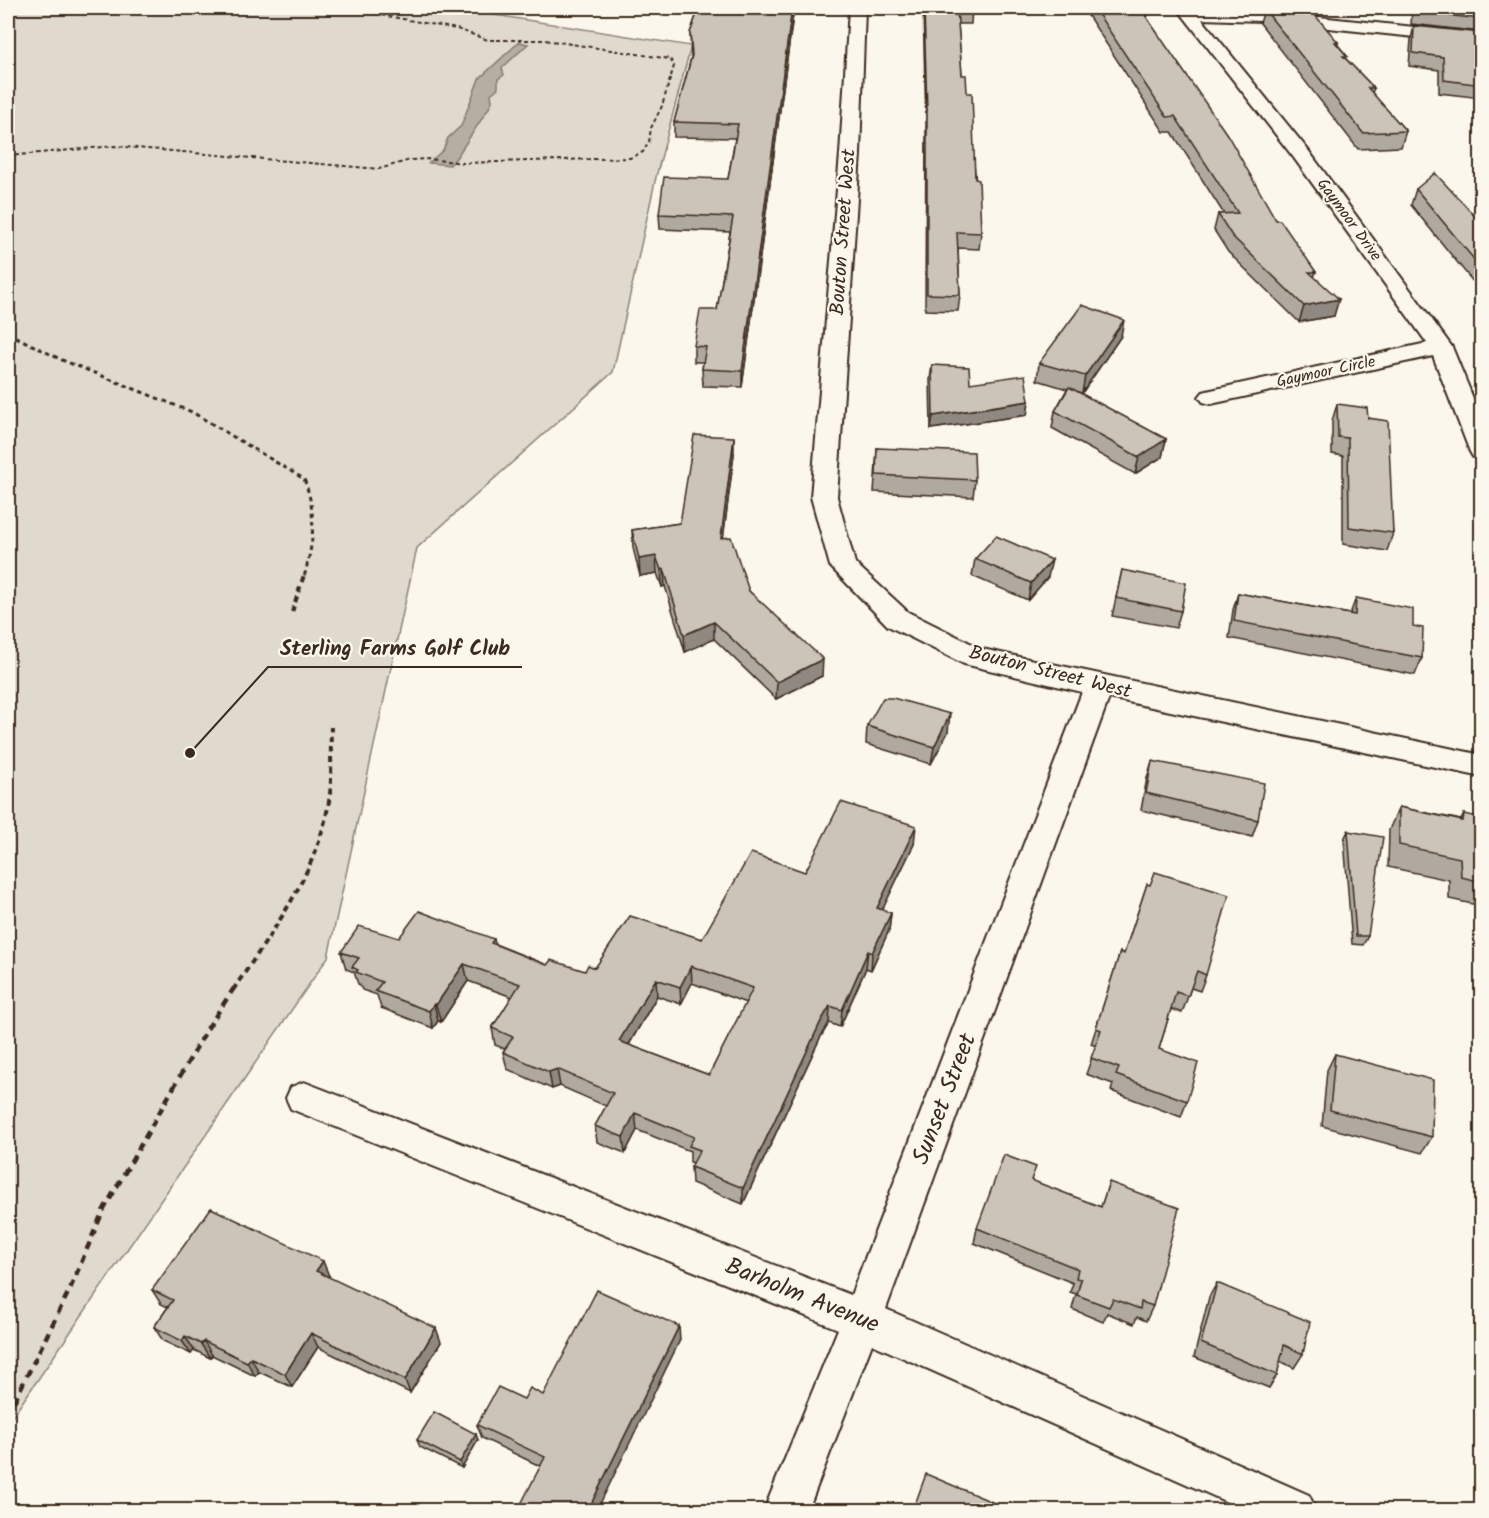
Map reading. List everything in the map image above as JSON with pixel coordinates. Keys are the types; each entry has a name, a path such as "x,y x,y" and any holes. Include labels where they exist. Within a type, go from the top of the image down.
{"street":[{"name":"Bouton Street West","path":"857,8 850,154 824,497 843,566 898,619 974,657 1099,686 1482,766"},
{"path":"1187,10 1482,39"},
{"name":"Gaymoor Drive","path":"1187,10 1301,154 1441,347 1482,452"},
{"name":"Gaymoor Circle","path":"1211,397 1441,347"},
{"name":"Sunset Street","path":"786,1510 862,1320 1099,686"},
{"name":"Barholm Avenue","path":"304,1098 862,1320 1294,1510"}],"path":[{"path":"8,156 75,148 125,146 379,168 410,160 428,159 474,163 630,158 643,152 649,142 651,128 674,66 670,59 651,54 544,40 488,40 457,29 342,8"},
{"path":"8,333 62,360 192,412 304,479 312,495 315,523 310,558 292,612"},
{"path":"8,1414 70,1289 103,1211 207,1029 292,902 315,850 328,801 331,727"}],"shaded area":[{"path":"8,8 451,8 691,46 656,177 613,372 417,548 328,957 8,1423"},
{"path":"519,42 528,44 502,68 504,75 498,79 498,88 491,94 492,101 489,108 456,158 450,165 429,163 443,150 448,138 461,126 479,79"}],"building":[{"path":"699,8 792,8 742,371 702,369 706,347 694,346 700,310 717,310 733,217 659,214 664,177 728,179 738,124 674,122 692,55 690,33"},
{"path":"924,8 972,8 972,10 957,10 962,75 966,75 967,93 972,93 975,179 979,180 981,233 957,232 960,295 927,294 927,111"},
{"path":"1094,8 1142,8 1148,15 1145,15 1228,136 1276,220 1280,220 1316,272 1309,272 1339,299 1304,306 1232,236 1218,214 1238,213 1175,116 1167,117"},
{"path":"1415,8 1482,8 1482,19 1415,12"},
{"path":"1264,9 1314,14 1347,56 1343,56 1374,88 1368,88 1406,131 1363,133"},
{"path":"1414,26 1482,33 1482,85 1444,80 1443,57 1413,53"},
{"path":"1435,173 1482,224 1482,269 1416,189"},
{"path":"1082,305 1124,320 1085,376 1039,363"},
{"path":"932,365 969,367 970,383 1025,375 1029,401 933,416"},
{"path":"1069,387 1166,439 1139,457 1055,411"},
{"path":"1337,404 1367,408 1368,418 1388,421 1393,533 1349,527 1348,438 1338,437"},
{"path":"694,435 734,437 721,538 731,537 749,591 823,659 777,682 714,622 684,635 664,569 661,570 656,556 639,559 632,530 680,523"},
{"path":"877,448 974,452 975,480 876,475"},
{"path":"996,536 1052,560 1031,583 975,559"},
{"path":"1122,570 1186,583 1181,611 1116,598"},
{"path":"1238,593 1355,615 1356,598 1413,609 1413,626 1423,628 1422,658 1234,621"},
{"path":"883,698 893,698 950,714 934,747 867,726"},
{"path":"1152,761 1264,783 1258,820 1146,793"},
{"path":"841,802 916,826 877,908 891,913 872,953 868,951 842,1010 830,1006 821,1021 743,1188 691,1167 700,1150 689,1146 694,1137 635,1113 623,1137 595,1126 613,1093 557,1069 549,1072 503,1052 513,1037 492,1028 520,984 464,964 436,1005 434,1004 429,1011 375,991 382,982 356,972 358,970 352,967 359,958 341,952 359,926 399,938 419,911 494,939 491,943 547,965 551,960 585,971 588,965 595,968 630,916 702,939 751,853 805,872","holes":["691,966 753,988 709,1075 619,1041 656,979 680,987"]},
{"path":"1399,807 1463,821 1464,814 1482,818 1482,882 1461,877 1460,858 1399,845"},
{"path":"1348,831 1383,837 1368,936 1356,936"},
{"path":"1155,872 1229,895 1206,975 1197,971 1188,996 1176,992 1159,1049 1198,1063 1187,1101 1116,1075 1119,1068 1091,1058 1101,1030 1096,1028 1120,952 1124,954 1147,884 1150,885"},
{"path":"1335,1054 1433,1080 1432,1137 1330,1110"},
{"path":"1004,1155 1036,1167 1031,1180 1101,1207 1109,1182 1179,1208 1153,1306 1141,1302 1140,1309 1113,1299 1109,1307 1077,1295 1081,1279 1076,1278 1078,1269 977,1228"},
{"path":"211,1208 323,1261 316,1271 436,1328 405,1380 311,1333 285,1374 251,1358 247,1362 204,1341 201,1344 185,1336 182,1341 154,1327 173,1300 152,1290"},
{"path":"1217,1283 1310,1322 1303,1354 1284,1345 1277,1375 1201,1343"},
{"path":"597,1290 679,1326 588,1510 518,1510 545,1457 477,1425 498,1387 524,1399 530,1388 543,1395"},
{"path":"434,1412 476,1434 460,1462 417,1440"},
{"path":"926,1474 1011,1510 913,1510"}],"place":[{"name":"Sterling Farms Golf Club","path":"190,753"}]}
